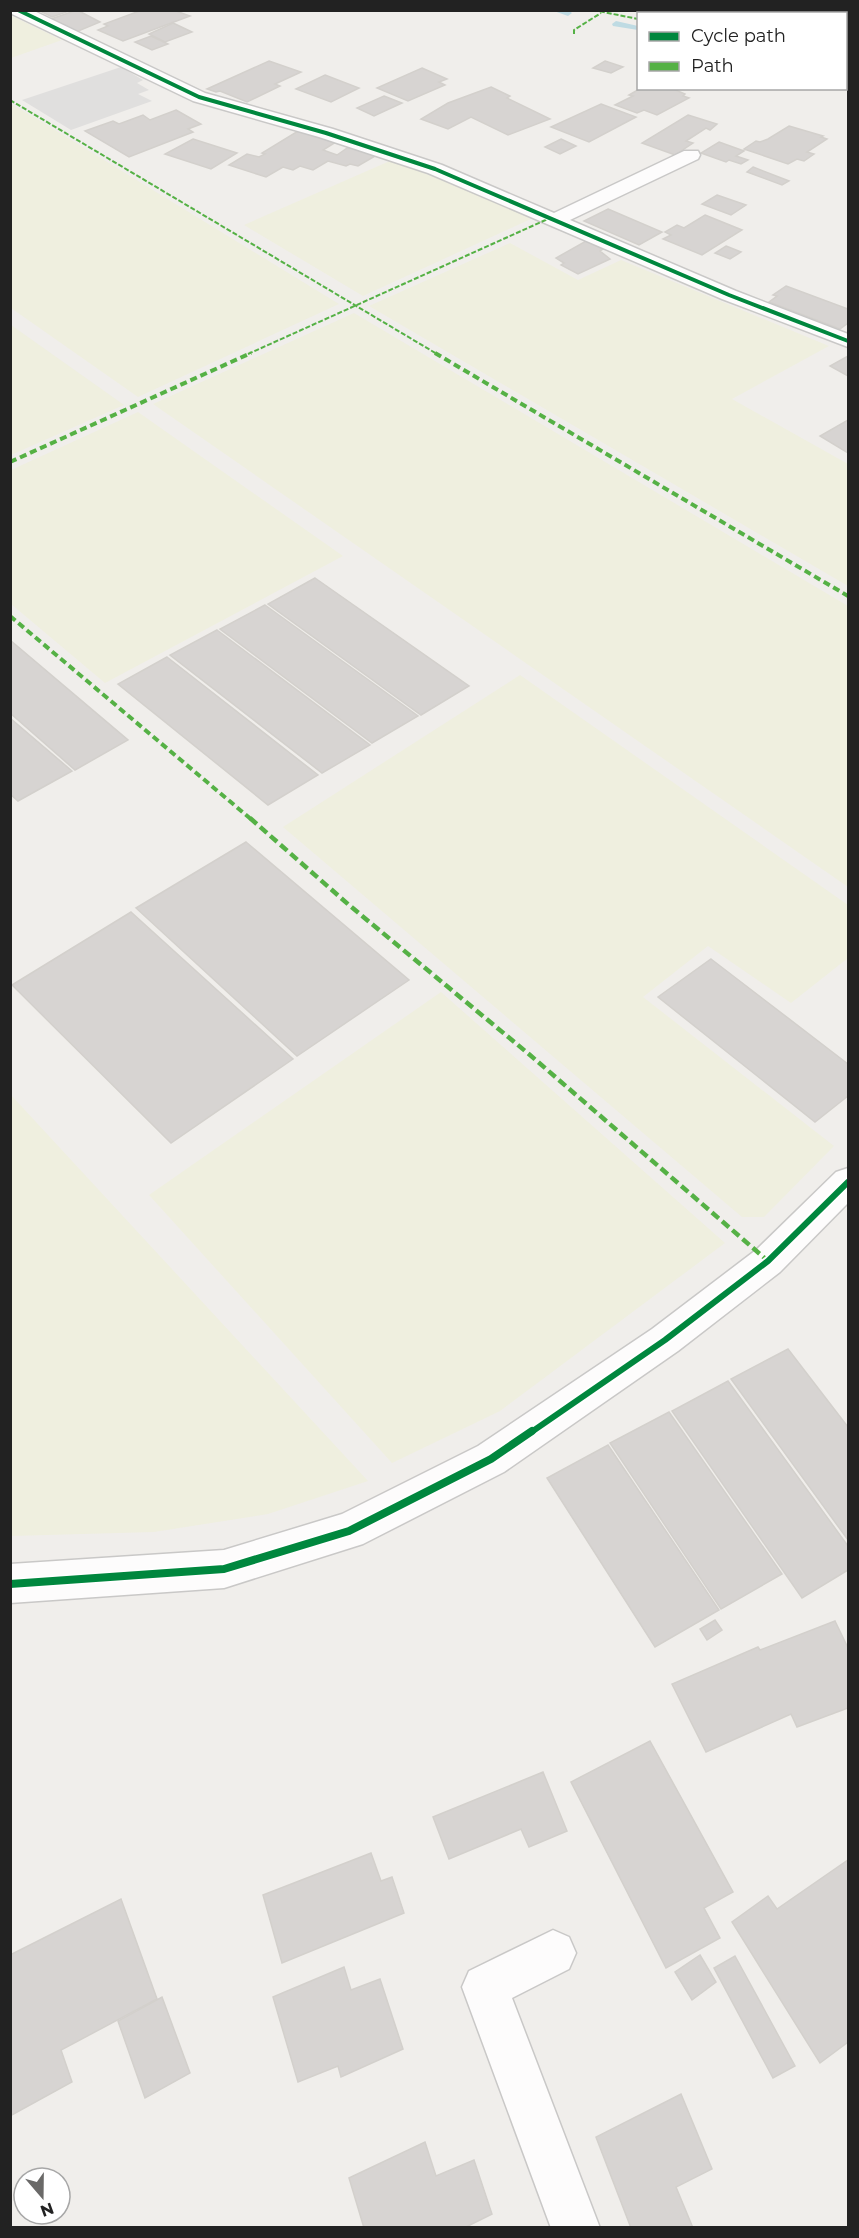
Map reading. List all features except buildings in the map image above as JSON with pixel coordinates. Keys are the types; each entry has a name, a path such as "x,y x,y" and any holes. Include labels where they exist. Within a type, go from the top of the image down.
{"street":[{"path":"18,10 199,97 326,133 424,166 729,295 849,341"},
{"path":"555,220 691,155"},
{"path":"10,1584 224,1569 349,1531 491,1459 655,1346 768,1261 849,1182"},
{"path":"553,1953 486,1987 576,2228"}],"green space":[{"path":"10,16 14,17 62,40 11,58"},
{"path":"11,104 339,304 138,397 11,308"},
{"path":"392,160 533,218 363,296 244,225"},
{"path":"510,243 578,280 621,260 829,346 732,399 848,464 848,586 369,306"},
{"path":"354,313 848,606 848,887 153,404"},
{"path":"11,325 124,405 11,455"},
{"path":"138,412 343,556 105,683 11,604 11,470"},
{"path":"520,675 848,905 848,958 791,1003 708,946 643,997 834,1146 764,1217 742,1217 283,827"},
{"path":"441,992 725,1243 500,1411 392,1463 149,1195"},
{"path":"10,1095 368,1481 268,1514 154,1532 11,1536"}],"shaded area":[{"path":"121,67 143,80 137,83 149,90 138,94 152,101 71,130 22,100"}],"waterway":[{"path":"555,10 568,13"},
{"path":"616,24 637,28"}],"marked path":[{"path":"593,10 637,19"},
{"path":"574,34 574,30 601,13"},
{"path":"10,100 848,596"},
{"path":"10,462 550,218"},
{"path":"10,616 214,787 349,905 530,1055 768,1261"}],"cycle path":[{"path":"18,10 199,97 326,133 435,169 729,295 848,341"},
{"path":"10,1584 224,1569 349,1531 491,1459 665,1340 768,1261 848,1182"}]}
